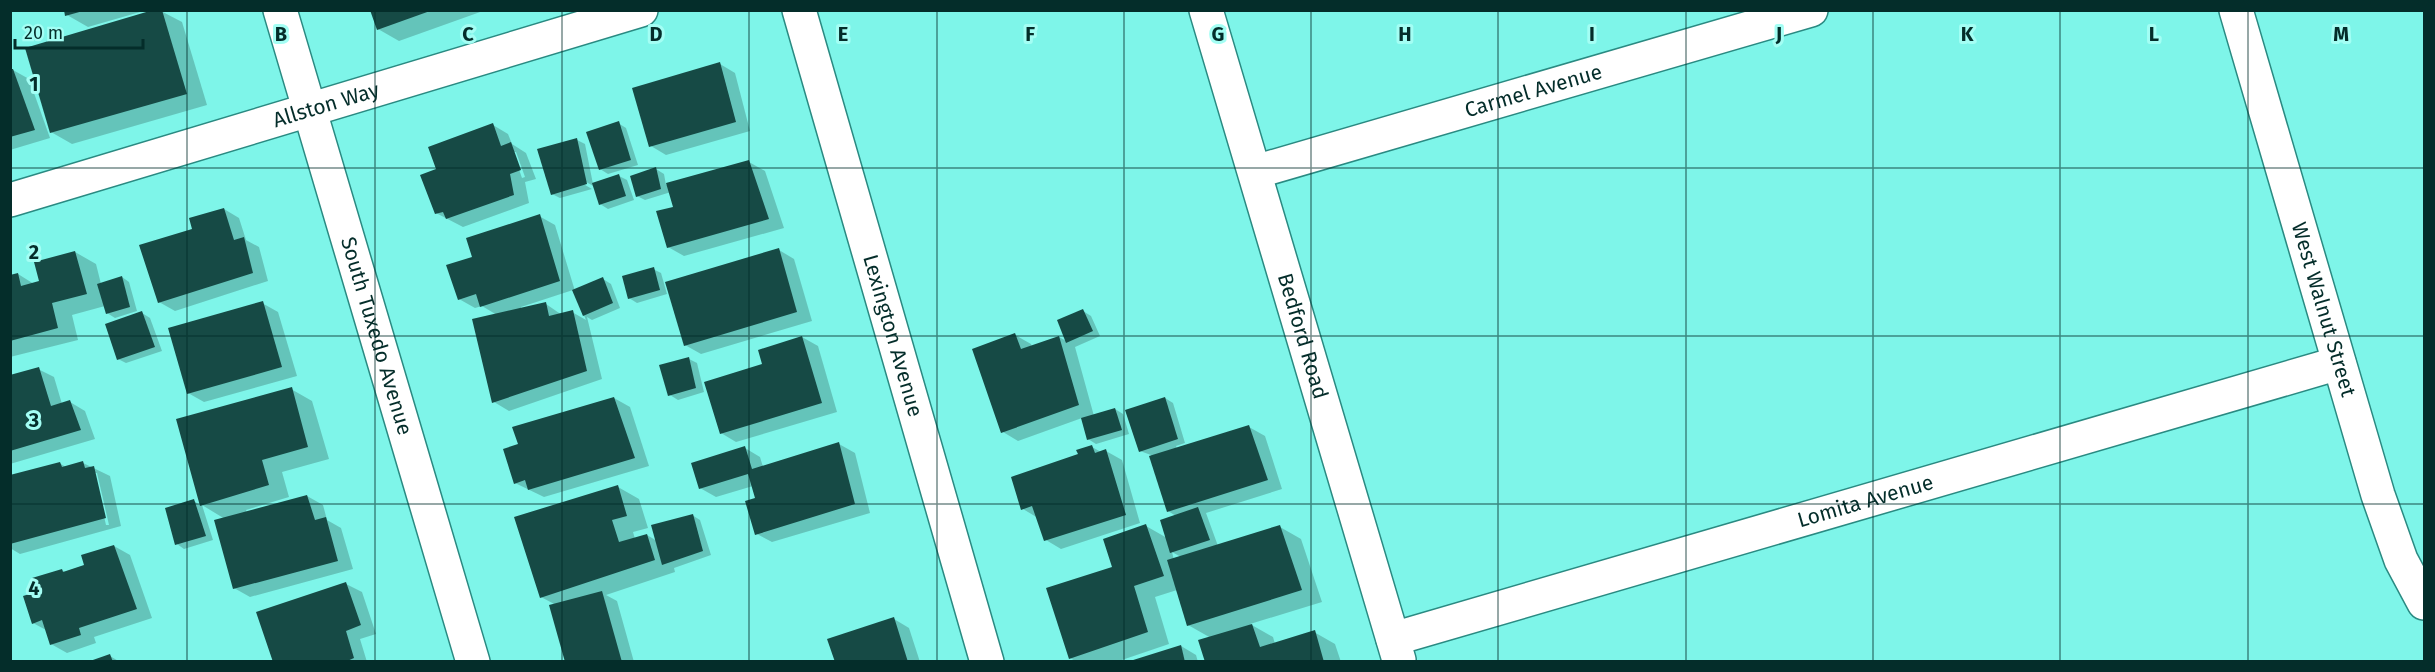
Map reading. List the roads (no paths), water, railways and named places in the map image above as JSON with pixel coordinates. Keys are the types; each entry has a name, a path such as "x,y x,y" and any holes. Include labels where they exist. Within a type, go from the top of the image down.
{"street":[{"name":"South Tuxedo Avenue","path":"280,10 473,662"},
{"name":"Allston Way","path":"10,200 641,10"},
{"name":"Lexington Avenue","path":"799,10 987,662"},
{"name":"Bedford Road","path":"1206,10 1396,650"},
{"name":"Carmel Avenue","path":"1255,172 1811,10"},
{"name":"West Walnut Street","path":"2236,10 2381,506 2401,560 2424,603"},
{"name":"Lomita Avenue","path":"1396,650 2340,363"}]}
